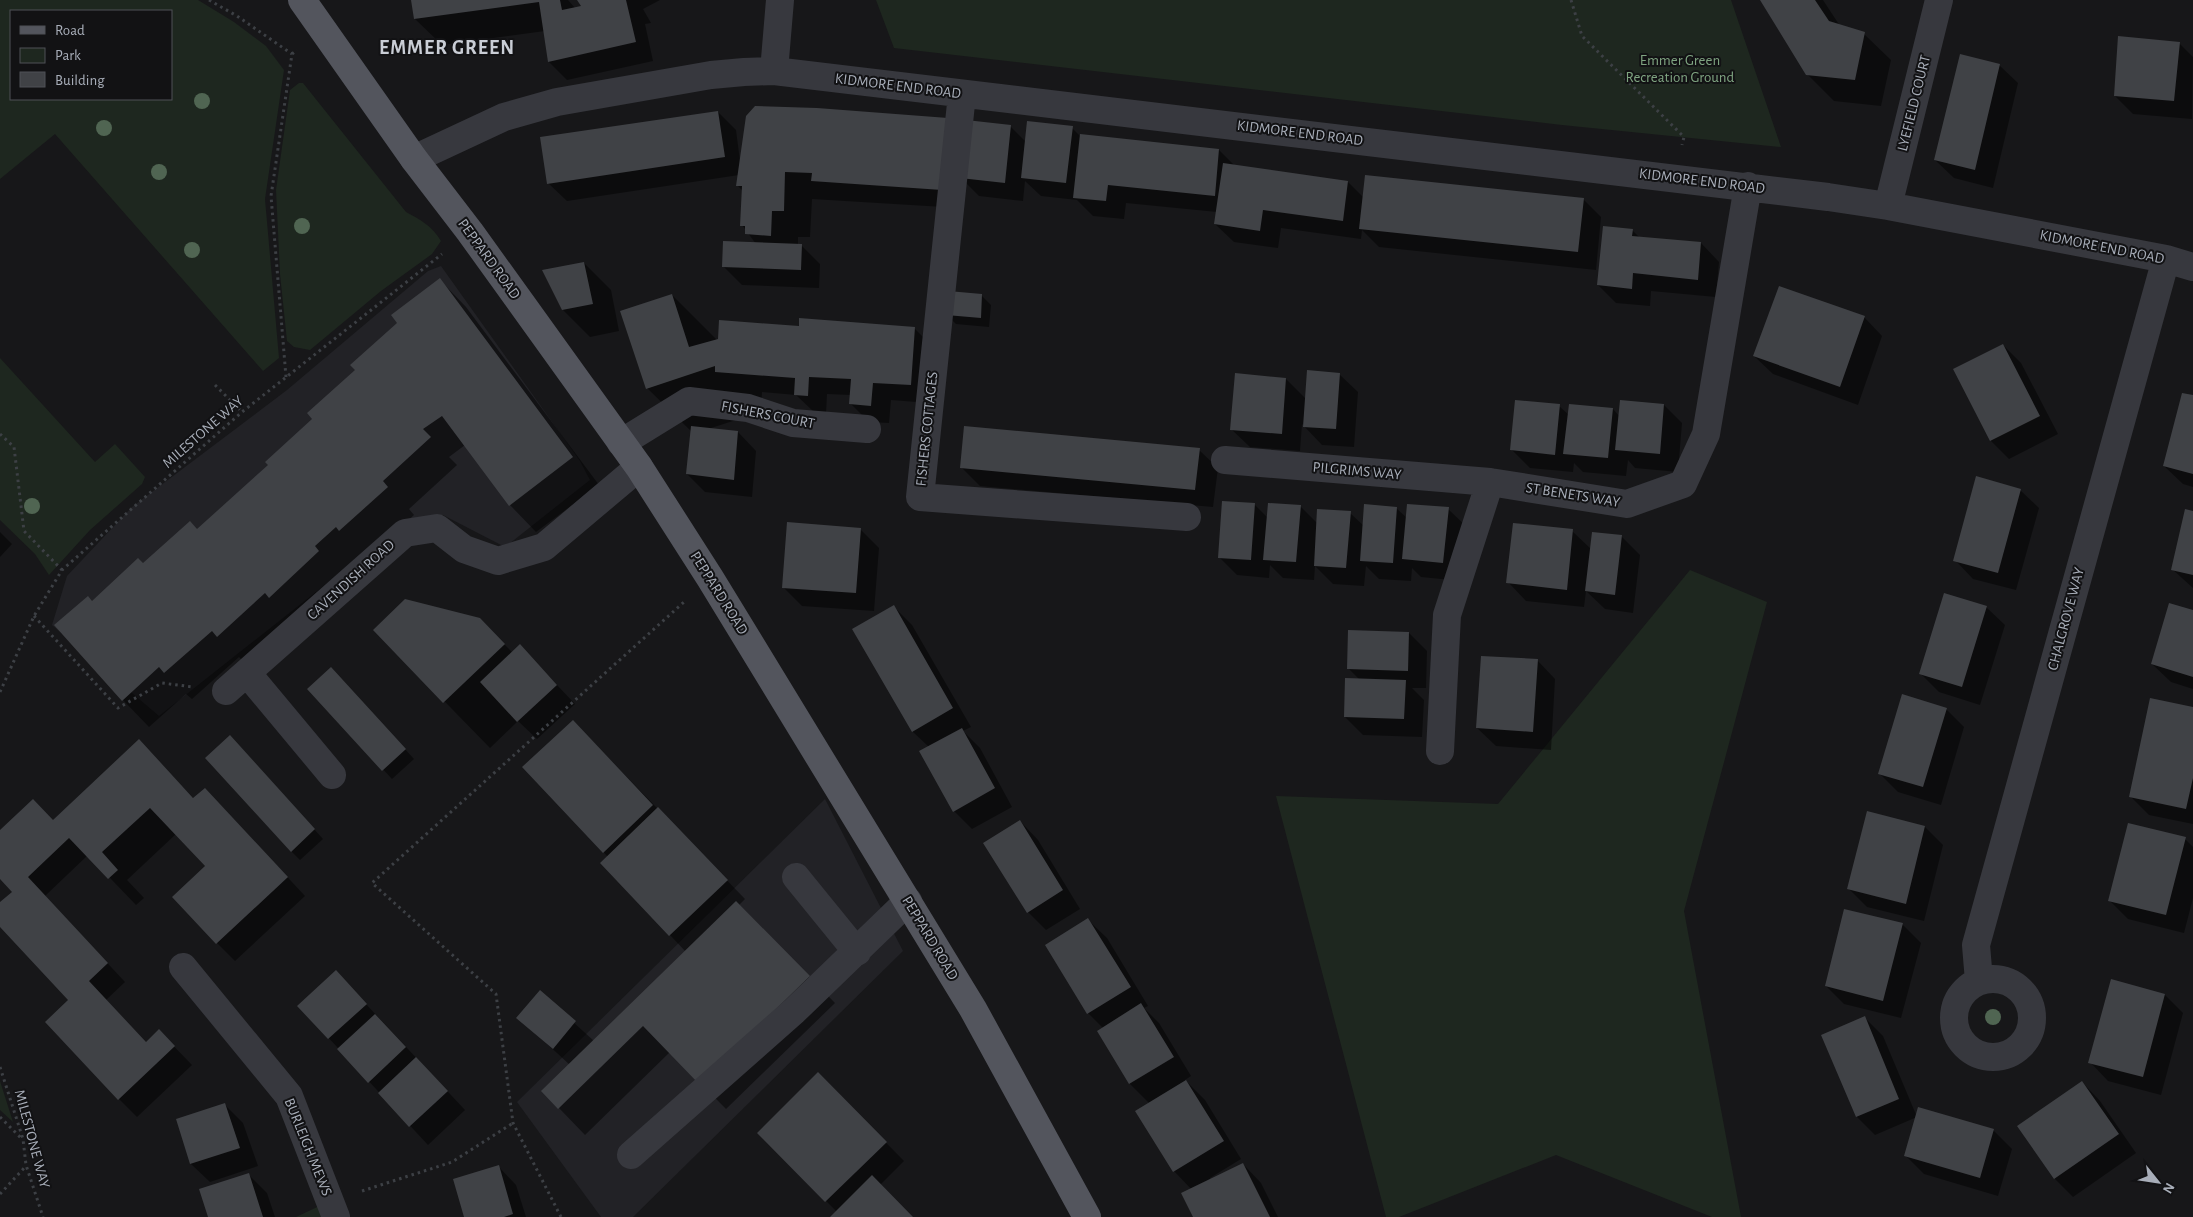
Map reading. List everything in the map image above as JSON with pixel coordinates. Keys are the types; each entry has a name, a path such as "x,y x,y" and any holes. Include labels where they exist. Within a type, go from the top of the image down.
{"main road":[{"name":"PEPPARD ROAD","path":"302,0 414,159 470,232 639,468 710,578 973,1009 1087,1217"}],"street":[{"path":"774,71 780,0"},
{"name":"LYEFIELD COURT","path":"1888,206 1939,0"},
{"name":"KIDMORE END ROAD","path":"414,159 504,117 557,102 711,76 774,71 1748,186 1888,206 2166,259 2193,266"},
{"name":"FISHERS COTTAGES","path":"962,94 920,497 1187,517"},
{"name":"ST BENETS WAY","path":"1490,482 1627,504 1683,484 1706,434 1748,186"},
{"name":"CHALGROVE WAY","path":"1979,981 1976,945 2166,259"},
{"name":"FISHERS COURT","path":"621,443 689,401 748,408 793,423 866,429"},
{"name":"PILGRIMS WAY","path":"1225,460 1490,482"},
{"name":"CAVENDISH ROAD","path":"226,690 405,533 437,528 464,549 498,561 544,547 639,468"},
{"path":"1440,751 1447,615 1490,482"},
{"path":"247,673 332,775"},
{"path":"796,877 857,952"},
{"path":"631,1155 786,1018 857,952 908,901"},
{"name":"BURLEIGH MEWS","path":"183,967 288,1096 333,1209"}],"path":[{"path":"209,0 292,54"},
{"path":"1570,0 1582,36 1684,137 1674,178"},
{"path":"286,378 271,196 292,54 324,30"},
{"name":"MILESTONE WAY","path":"0,692 34,616 62,570 242,412 470,232"},
{"path":"215,385 242,412"},
{"path":"0,434 14,447 24,530 62,570"},
{"path":"560,1217 513,1123 496,994 372,883 710,578"},
{"path":"34,616 118,708 162,683 226,690"},
{"name":"MILESTONE WAY","path":"0,1067 22,1139 26,1166 43,1217"},
{"path":"0,1117 22,1139"},
{"path":"333,1209 452,1162 513,1123"},
{"path":"0,1194 26,1166"}],"shaded area":[{"path":"441,266 580,461 590,480 505,547 443,515 402,524 159,716 52,625 67,576 132,507 287,390 428,271"},
{"path":"825,799 903,951 633,1217 601,1217 517,1102"}],"green space":[{"path":"0,0 198,0 234,22 266,46 284,70 265,199 279,358 263,371 55,134 0,179"},
{"name":"Emmer Green Recreation Ground","path":"876,0 1731,0 1781,147 1562,125 894,48"},
{"path":"299,83 303,83 406,212 426,224 441,241 432,254 381,291 310,350 294,347 287,341 280,274 276,190 290,90"},
{"path":"0,358 95,462 115,444 145,477 142,484 90,530 49,575 35,554 0,520"},
{"path":"1690,570 1767,602 1684,911 1741,1217 1712,1217 1556,1155 1399,1217 1386,1217 1276,796 1498,804"},
{"path":"0,1081 13,1122 0,1110"},
{"path":"330,1201 336,1217 296,1217"}],"building":[{"path":"411,0 560,0 562,10 581,6 577,0 626,0 636,42 548,62 539,2 414,19"},
{"path":"1760,0 1815,0 1829,21 1865,32 1855,80 1806,75"},
{"path":"2118,36 2180,42 2174,101 2114,96"},
{"path":"1960,54 2000,64 1975,170 1934,160"},
{"path":"755,106 817,108 948,118 942,190 811,181 812,173 785,172 784,211 772,211 771,236 745,234 745,226 740,226 742,186 736,186 746,116"},
{"path":"718,111 725,157 547,184 540,137"},
{"path":"966,120 1011,125 1005,183 960,178"},
{"path":"1027,121 1073,126 1066,183 1021,178"},
{"path":"1080,134 1219,149 1215,196 1108,185 1106,201 1073,198"},
{"path":"1223,163 1348,181 1343,221 1263,210 1260,231 1214,224"},
{"path":"1365,175 1584,198 1578,252 1359,229"},
{"path":"1603,226 1633,229 1632,236 1701,242 1698,280 1633,273 1632,289 1597,285"},
{"path":"723,241 802,244 801,270 722,267"},
{"path":"584,262 593,304 562,310 542,270"},
{"path":"440,278 573,457 509,506 442,416 423,429 431,437 383,481 388,487 339,531 336,527 315,546 319,551 269,598 265,593 217,637 212,631 164,673 159,667 122,701 54,625 88,596 92,601 138,558 143,563 190,521 197,529 268,465 265,462 312,419 307,413 355,370 350,365 397,323 391,315"},
{"path":"1779,286 1865,316 1840,387 1753,356"},
{"path":"948,291 982,294 981,318 946,315"},
{"path":"672,294 689,347 718,339 719,320 799,326 799,318 915,327 911,385 873,383 871,406 849,404 851,379 809,377 808,396 794,395 795,378 715,372 715,366 646,389 620,311"},
{"path":"2003,344 2040,416 1990,441 1953,369"},
{"path":"1307,370 1340,373 1336,429 1303,427"},
{"path":"1235,373 1286,378 1282,434 1230,430"},
{"path":"2182,393 2193,395 2193,474 2163,466"},
{"path":"1515,400 1560,404 1555,455 1510,450"},
{"path":"1620,400 1664,404 1660,454 1615,450"},
{"path":"1569,404 1613,408 1608,458 1563,454"},
{"path":"691,426 738,431 734,480 686,474"},
{"path":"964,426 1200,448 1195,490 960,468"},
{"path":"1976,476 2021,489 1998,573 1953,561"},
{"path":"1222,501 1255,503 1251,560 1218,558"},
{"path":"1268,503 1301,505 1296,562 1263,560"},
{"path":"1364,504 1397,507 1393,563 1360,561"},
{"path":"1407,504 1449,507 1443,563 1402,559"},
{"path":"1317,509 1351,511 1346,568 1314,566"},
{"path":"2185,509 2193,511 2193,575 2171,570"},
{"path":"787,522 861,528 856,593 782,588"},
{"path":"1513,523 1573,529 1567,590 1506,583"},
{"path":"1592,532 1622,535 1615,595 1585,591"},
{"path":"1944,593 1987,606 1962,687 1919,674"},
{"path":"405,599 480,618 505,644 443,703 373,630"},
{"path":"2169,603 2193,610 2193,677 2151,664"},
{"path":"894,605 953,708 912,732 852,629"},
{"path":"1348,630 1409,632 1408,671 1347,669"},
{"path":"520,644 557,685 517,722 480,682"},
{"path":"1481,656 1538,659 1533,732 1476,728"},
{"path":"331,667 406,749 382,771 307,689"},
{"path":"1345,678 1406,680 1404,719 1344,717"},
{"path":"1902,694 1947,708 1923,787 1878,774"},
{"path":"2150,698 2193,707 2193,778 2186,809 2129,797"},
{"path":"573,720 653,805 603,853 522,767"},
{"path":"962,728 995,788 953,812 919,751"},
{"path":"230,735 315,829 291,852 205,758"},
{"path":"139,739 193,798 205,788 288,877 216,944 172,897 205,866 150,808 102,852 118,870 108,879 69,838 28,877 108,963 89,981 146,1042 159,1029 175,1046 118,1100 45,1022 68,1000 0,927 0,902 12,892 0,879 0,830 33,799 53,820"},
{"path":"658,807 728,880 669,936 600,863"},
{"path":"1867,811 1925,826 1906,904 1847,889"},
{"path":"1020,820 1063,890 1027,913 983,843"},
{"path":"2128,823 2186,837 2166,915 2108,901"},
{"path":"736,901 810,976 699,1084 643,1026 558,1109 541,1091"},
{"path":"1844,909 1903,923 1883,1001 1825,986"},
{"path":"1088,918 1131,987 1087,1014 1045,945"},
{"path":"336,970 367,1004 328,1039 297,1006"},
{"path":"2111,979 2165,994 2143,1077 2088,1063"},
{"path":"540,990 576,1021 553,1049 516,1018"},
{"path":"1141,1003 1174,1057 1129,1084 1097,1031"},
{"path":"375,1014 406,1047 368,1083 337,1049"},
{"path":"1865,1016 1899,1099 1856,1117 1821,1035"},
{"path":"416,1057 448,1091 409,1127 378,1093"},
{"path":"818,1072 887,1142 825,1202 757,1133"},
{"path":"1186,1080 1224,1141 1173,1172 1135,1111"},
{"path":"2082,1081 2119,1134 2054,1179 2017,1126"},
{"path":"225,1103 240,1148 190,1164 176,1119"},
{"path":"1918,1107 1994,1129 1980,1178 1904,1156"},
{"path":"1243,1163 1270,1217 1193,1217 1181,1193"},
{"path":"499,1165 513,1214 504,1217 464,1217 453,1179"},
{"path":"249,1173 263,1217 208,1217 199,1189"},
{"path":"872,1175 913,1217 830,1217"}],"district":[{"name":"EMMER GREEN","path":"447,48"}]}
